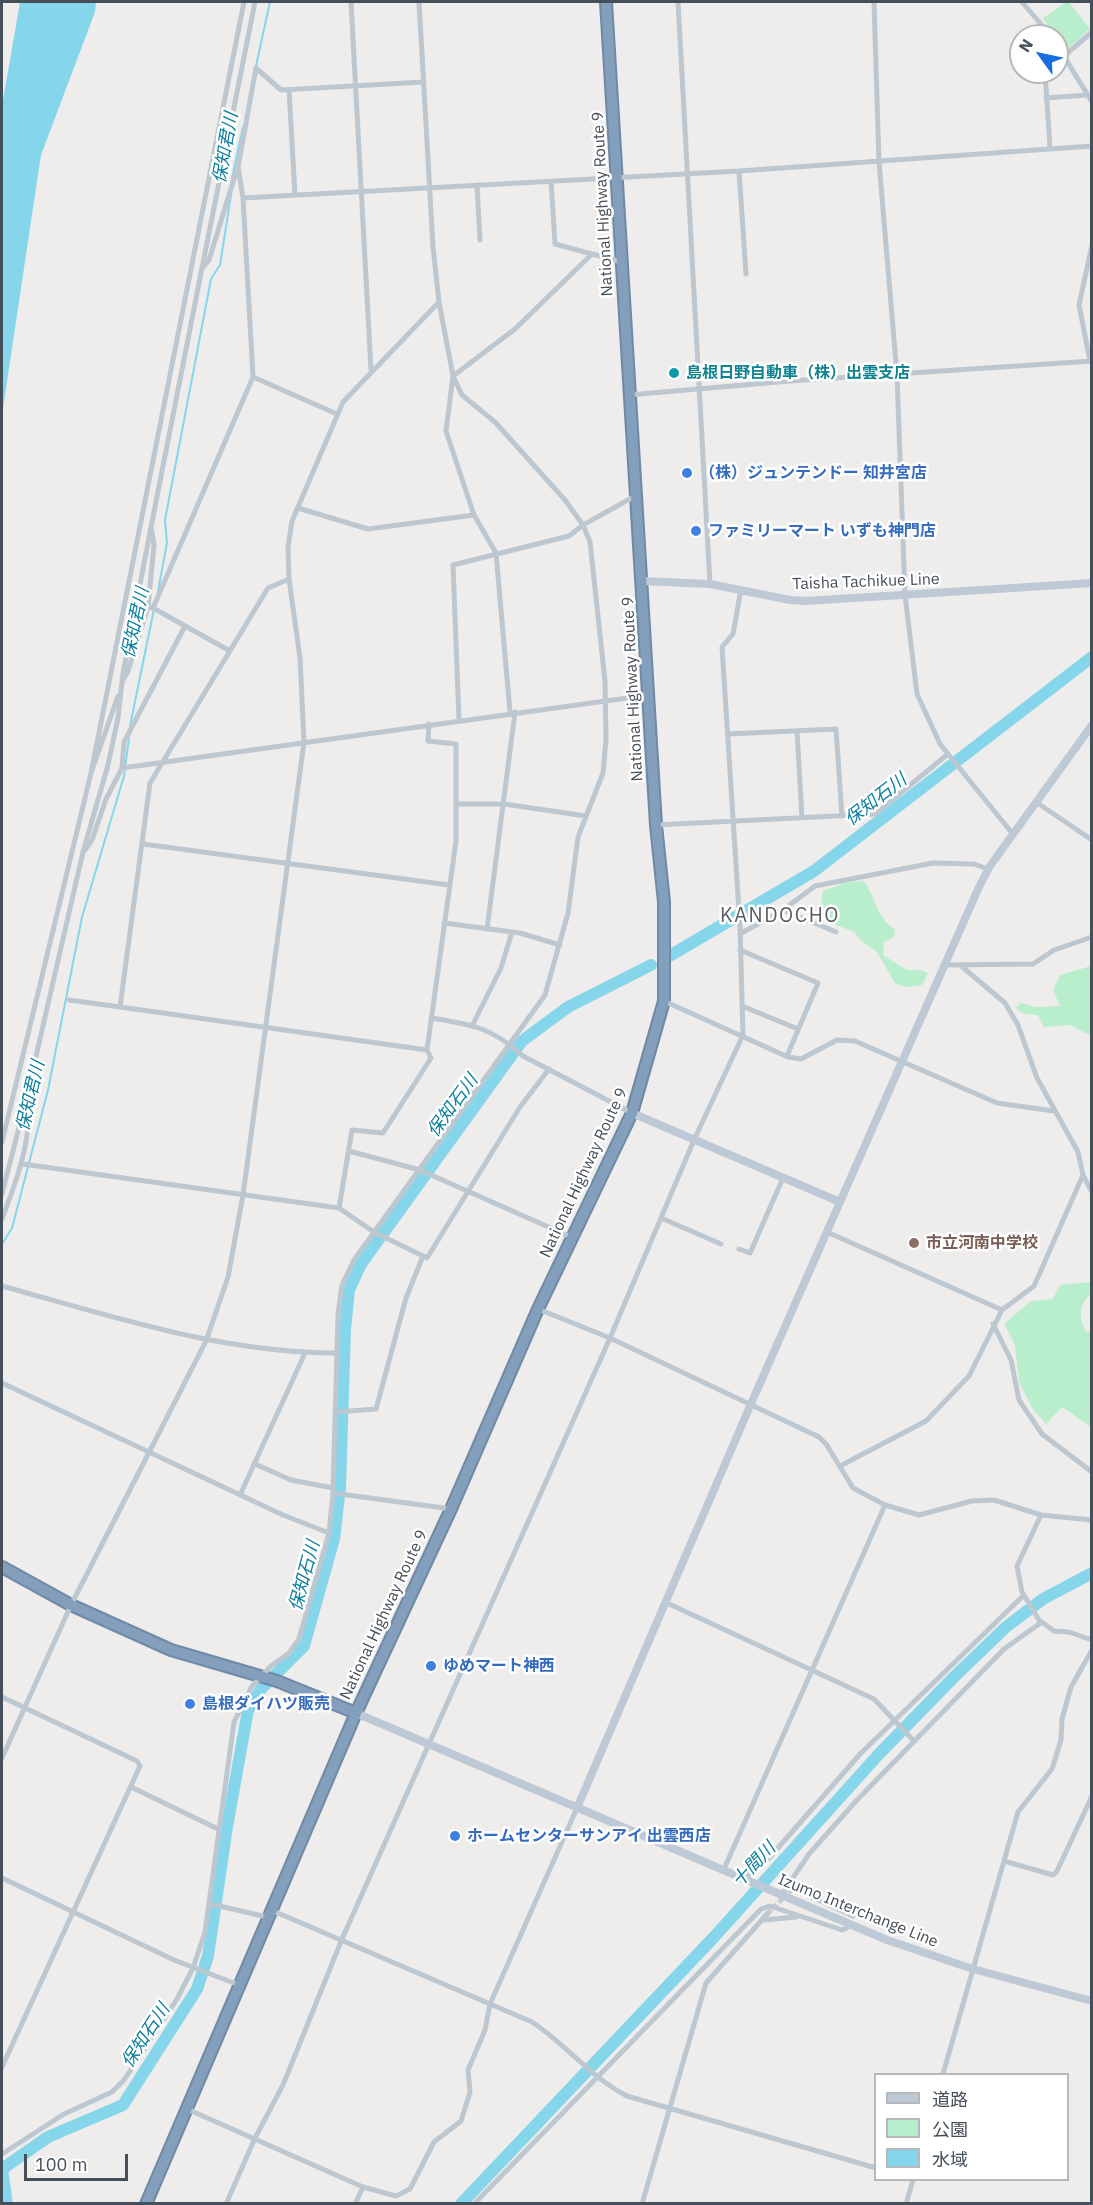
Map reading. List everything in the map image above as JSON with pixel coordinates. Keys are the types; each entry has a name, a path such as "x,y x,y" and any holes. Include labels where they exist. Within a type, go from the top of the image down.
{"highway":[{"name":"National Highway Route 9","path":"146,2204 356,1713 451,1509 538,1309 632,1113 664,1001 664,902 656,825 606,2"},
{"path":"2,1567 72,1605 171,1650 277,1681 356,1713"}],"street":[{"path":"2,1142 91,773 244,2"},
{"path":"2,1194 83,852 112,746 151,527 255,2"},
{"path":"351,2 371,370"},
{"path":"2,2154 64,2114 112,2092 124,2080 177,1999 193,1968 205,1932 211,1904 218,1829 234,1722 240,1704 262,1677 289,1653 299,1640 329,1533 333,1490 336,1353 342,1286 354,1260 420,1170 508,1042 545,995 568,913 578,837 603,773 605,700 590,542 583,525 565,500 495,422 462,395 453,375 438,302 419,2"},
{"path":"678,2 702,389 710,584"},
{"path":"874,2 879,162 897,375 905,595 916,694 940,744 1012,833"},
{"path":"1026,3 1042,24"},
{"path":"1069,52 1092,32"},
{"path":"1069,64 1092,102"},
{"path":"202,268 209,260 238,167 256,68 281,90 423,82"},
{"path":"1045,84 1050,148"},
{"path":"289,90 295,195"},
{"path":"1046,98 1088,95"},
{"path":"243,198 740,171 1092,146"},
{"path":"91,773 112,718 122,682 151,608 253,377 243,198 238,167"},
{"path":"740,171 746,274"},
{"path":"551,181 555,244 622,262"},
{"path":"477,185 480,240"},
{"path":"629,395 1091,361 1079,305 1084,272 1092,246"},
{"path":"487,929 504,804 513,712 496,553 474,515 446,431 453,375 515,329 591,255"},
{"path":"1083,289 1092,292"},
{"path":"2,1758 72,1605 206,1341 228,1277 243,1195 304,742 300,658 289,579 288,547 292,521 343,402 438,302"},
{"path":"253,377 337,414"},
{"path":"459,720 453,565 569,536 583,525 636,495"},
{"path":"298,508 368,529 474,515"},
{"path":"151,527 154,545 151,608"},
{"path":"120,1007 150,783 268,588 289,579"},
{"name":"Taisha Tachikue Line","path":"642,581 710,584 790,600 1092,583"},
{"path":"226,2204 255,2138 283,2085 342,1939 610,1338 694,1140 744,1035 740,927 722,647 733,634 741,589"},
{"path":"151,608 230,651"},
{"path":"83,852 92,840 106,799 122,768 124,742 185,626"},
{"path":"122,768 513,712 649,695"},
{"path":"339,1208 352,1130 383,1133 431,1058 427,1050 456,841 456,744 428,741 429,724"},
{"path":"187,2109 363,2187 396,2196 410,2189 434,2142 461,2121 470,2092 468,2070 485,2030 490,2004 667,1603 750,1406 988,869 1092,725"},
{"path":"728,734 836,729 842,816"},
{"path":"797,731 802,818"},
{"path":"656,825 875,814 948,754"},
{"path":"1036,802 1092,840"},
{"path":"456,804 504,804 586,816"},
{"path":"143,844 449,885"},
{"path":"740,934 783,910 815,886 933,863 974,864 988,869"},
{"path":"783,910 836,932"},
{"path":"444,923 512,932 560,945"},
{"path":"473,1024 501,968 512,932"},
{"path":"945,965 1033,964 1054,950 1092,937"},
{"path":"740,950 818,983 787,1056"},
{"path":"960,965 1005,1003 1018,1025 1037,1078 1078,1152 1083,1175 1092,1192"},
{"path":"69,1000 427,1050"},
{"path":"664,1001 787,1056 801,1059 837,1040 855,1041 997,1103 1054,1110"},
{"path":"742,1006 798,1029"},
{"path":"431,1018 473,1024 508,1042 523,1056 632,1113 840,1202"},
{"path":"23,1164 339,1208 374,1232 427,1258 520,1107 549,1069"},
{"path":"2,1219 23,1164 30,1110 28,1091"},
{"path":"349,1150 420,1170 571,1238"},
{"path":"840,1466 926,1421 969,1376 1002,1310 1034,1286 1083,1175"},
{"path":"739,1249 750,1253 783,1178"},
{"path":"661,1218 721,1244"},
{"path":"827,1232 1002,1310"},
{"path":"336,1412 376,1409 406,1298 423,1256"},
{"path":"2,1286 206,1341 305,1353 336,1353"},
{"path":"538,1309 610,1338 819,1437 854,1488 885,1505 919,1515 972,1501 994,1500 1041,1515 1092,1520"},
{"path":"993,1324 1011,1360 1019,1400 1042,1434 1092,1472"},
{"path":"240,1495 305,1353"},
{"path":"2,1383 240,1495 329,1533"},
{"path":"255,1464 291,1480 333,1490 451,1509"},
{"path":"724,1869 885,1505"},
{"path":"1041,1515 1017,1566 1024,1596 1040,1621 1054,1631 1069,1632 1092,1640"},
{"path":"748,1879 861,1753 1024,1596"},
{"path":"667,1603 874,1699 913,1740"},
{"path":"779,1893 809,1854 913,1740 1004,1649 1040,1621"},
{"path":"943,2073 1018,1812 1052,1769 1061,1740 1062,1719 1071,1687 1092,1650"},
{"path":"2,1697 137,1761 140,1766 2,2067"},
{"name":"Izumo Interchange Line","path":"356,1713 887,1940 973,1969 1092,2001"},
{"path":"131,1788 218,1829"},
{"path":"1004,1861 1053,1875 1092,1796"},
{"path":"2,1878 193,1968 239,1985"},
{"path":"790,1891 794,1888 853,1916"},
{"path":"211,1904 269,1914 342,1939 532,2022 555,2037 597,2076 627,2096 874,2167"},
{"path":"474,2204 760,1909 770,1906 842,1930 846,1928"},
{"path":"642,2204 706,1983 768,1913"},
{"path":"760,1923 773,1918 802,1917"},
{"path":"906,2204 913,2181"},
{"path":"355,2204 363,2187"}],"green space":[{"path":"1069,2 1090,29 1069,47 1069,24 1047,24 1043,18"},
{"path":"863,881 884,920 895,929 894,937 884,942 883,955 907,970 921,970 928,973 922,985 905,987 895,983 877,952 859,939 854,932 826,921 820,910 823,891 844,883"},
{"path":"1091,966 1091,1036 1070,1025 1044,1027 1038,1015 1024,1014 1015,1008 1021,1003 1036,1007 1060,1006 1053,990 1060,975"},
{"path":"1091,1282 1091,1293 1084,1302 1081,1316 1086,1332 1091,1331 1091,1427 1062,1407 1046,1424 1032,1408 1019,1382 1015,1345 1004,1324 1031,1301 1053,1299 1060,1285"}],"water":[{"path":"20,2 96,2 95,12 41,155 2,415 2,106"}],"waterway":[{"name":"保知君川","path":"256,66 270,2"},
{"name":"保知君川","path":"232,178 243,127"},
{"name":"保知君川","path":"158,591 167,543 165,520 211,279 220,265 231,195"},
{"name":"保知君川","path":"130,726 154,609"},
{"name":"保知石川","path":"671,955 814,871 1092,657"},
{"name":"保知君川","path":"2,1244 12,1228 48,1090 82,917 124,776 129,738"},
{"name":"保知石川","path":"7,2204 2,2169 48,2137 123,2105 197,1989 208,1956 227,1827 248,1710 261,1689 304,1646 334,1539 340,1488 345,1329 349,1290 361,1264 522,1041 568,1007 651,965"},
{"name":"十間川","path":"461,2204 715,1936 879,1754 953,1678 1006,1627 1043,1599 1092,1573"}],"tunnel":[{"path":"768,1913 786,1895"}],"place":[{"name":"島根日野自動車（株）出雲支店","path":"674,373"},
{"name":"（株）ジュンテンドー 知井宮店","path":"687,473"},
{"name":"ファミリーマート いずも神門店","path":"696,531"},
{"name":"市立河南中学校","path":"914,1243"},
{"name":"ゆめマート神西","path":"431,1666"},
{"name":"島根ダイハツ販売","path":"190,1704"},
{"name":"ホームセンターサンアイ 出雲西店","path":"455,1836"}],"district":[{"name":"KANDOCHO","path":"780,916"}]}
